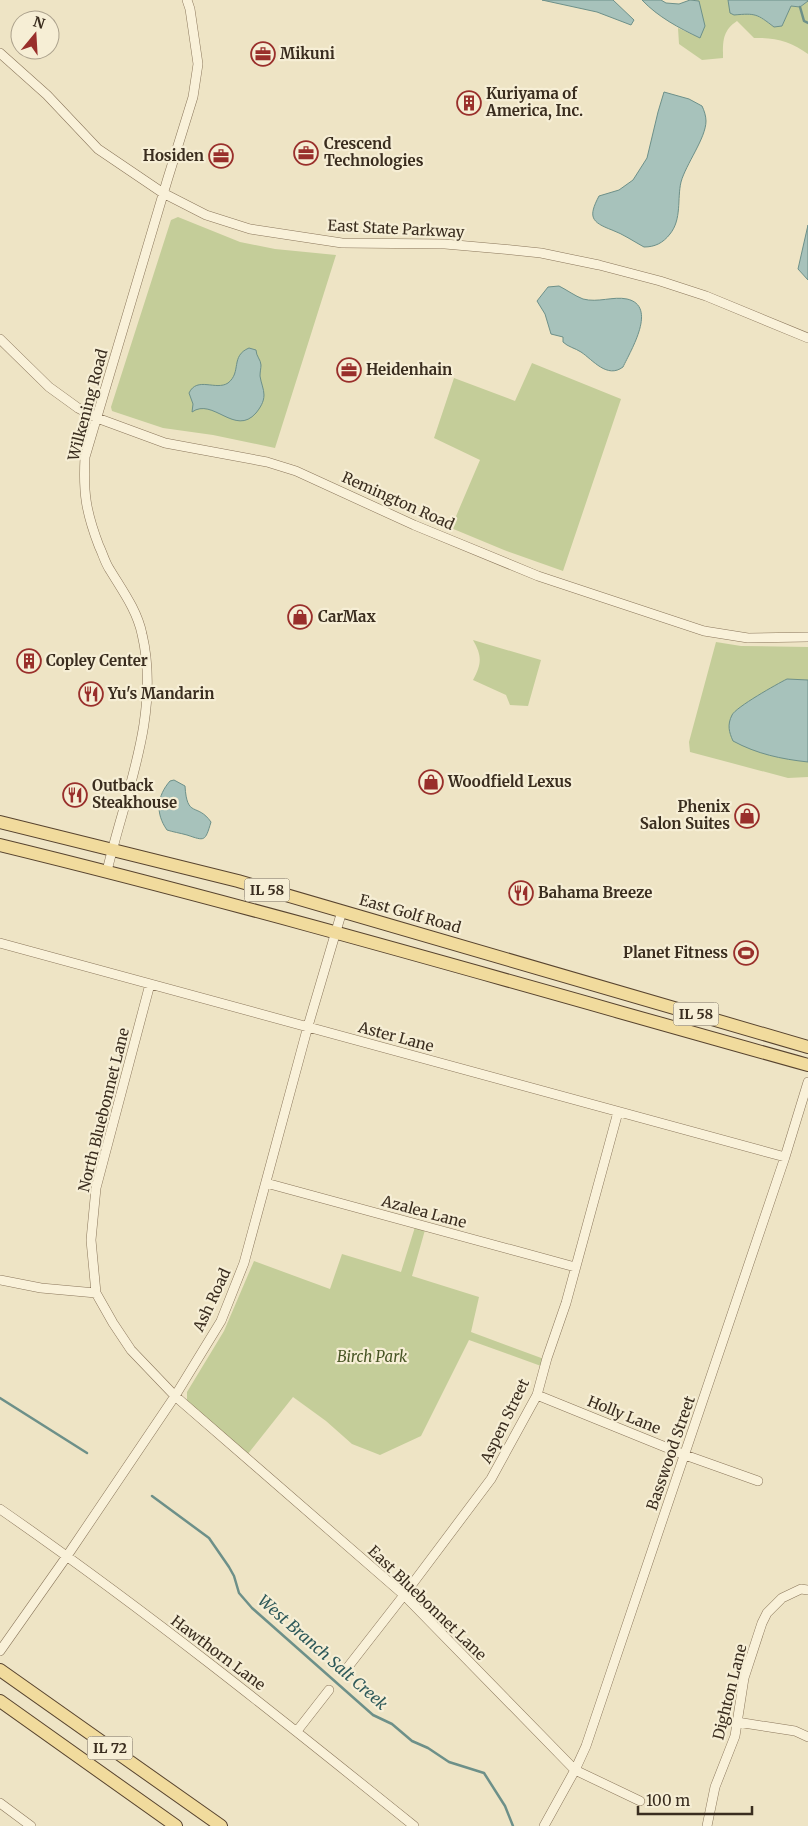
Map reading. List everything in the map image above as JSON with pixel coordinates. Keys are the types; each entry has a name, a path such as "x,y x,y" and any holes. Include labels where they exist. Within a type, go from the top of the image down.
{"main road":[{"name":"East Golf Road","path":"0,822 238,881 808,1047"},
{"name":"IL 58","path":"0,845 107,871 336,932 808,1065"},
{"name":"IL 72","path":"0,1670 221,1826"},
{"name":"IL 72","path":"0,1701 176,1826"}],"street":[{"name":"Wilkening Road","path":"107,871 140,747 147,706 148,666 142,632 127,596 109,568 86,508 84,483 85,457 193,97 198,64 187,0"},
{"name":"East State Parkway","path":"0,52 47,95 98,149 163,193 206,215 250,229 342,243 445,244 541,253 599,265 660,281 706,296 808,338"},
{"name":"Remington Road","path":"0,339 49,387 78,408 97,418 166,443 267,462 296,471 414,525 538,576 704,630 748,638 808,638"},
{"name":"Ash Road","path":"0,1651 175,1396 221,1321 244,1263 308,1026 342,911"},
{"name":"Aster Lane","path":"0,943 785,1157"},
{"name":"North Bluebonnet Lane","path":"150,984 96,1188 91,1240 96,1293 131,1350 175,1396"},
{"name":"Basswood Street","path":"544,1826 586,1746 785,1157 808,1082"},
{"name":"Aspen Street","path":"344,1672 492,1479 537,1395 547,1358 566,1303 618,1112"},
{"name":"Azalea Lane","path":"266,1183 575,1267"},
{"path":"0,1280 41,1288 96,1293"},
{"name":"Holly Lane","path":"537,1395 685,1455 758,1481"},
{"name":"East Bluebonnet Lane","path":"175,1396 404,1595 575,1770 640,1801"},
{"name":"Hawthorn Lane","path":"0,1510 67,1556 297,1731 414,1826"},
{"name":"Dighton Lane","path":"706,1826 715,1787 732,1744 738,1722 744,1678 767,1613 782,1598 801,1589 808,1590"},
{"path":"297,1731 329,1690"},
{"path":"738,1722 795,1731 808,1737"},
{"path":"0,1803 31,1826"}],"green space":[{"path":"695,0 728,0 730,12 754,15 774,27 782,26 791,6 800,7 808,1 808,54 796,46 783,41 769,38 754,38 737,21 728,29 724,37 723,58 702,60 679,44 678,28 700,38 699,2"},
{"path":"178,217 240,242 275,249 336,255 275,448 213,435 163,428 112,411 111,407 171,220"},
{"path":"532,363 621,399 563,571 504,550 451,528 480,460 434,438 454,378 515,401"},
{"path":"473,640 541,660 528,706 510,705 506,695 473,680 480,660"},
{"path":"716,642 741,646 808,647 808,777 788,778 690,752 689,742"},
{"name":"Birch Park","path":"415,1227 425,1230 412,1276 479,1297 471,1332 544,1359 541,1366 469,1340 421,1436 380,1455 352,1444 326,1421 293,1397 247,1455 187,1403 187,1392 224,1331 254,1261 330,1289 342,1254 401,1272"}],"water":[{"path":"542,0 613,0 634,20 631,25 597,12"},
{"path":"642,0 661,0 666,3 679,4 690,0 699,1 705,26 700,38 662,17"},
{"path":"728,0 808,1 800,7 791,6 782,26 774,27 756,15 734,15 730,13"},
{"path":"664,92 689,99 702,106 706,121 703,135 681,182 678,215 674,228 662,242 644,247 600,224 594,218 593,209 599,196 619,190 633,180 647,158"},
{"path":"808,225 808,280 798,269"},
{"path":"559,286 583,299 622,298 636,303 641,310 640,329 623,367 617,370 606,370 581,352 565,344 563,337 551,334 545,314 537,301 548,287"},
{"path":"249,348 256,350 260,361 260,376 264,390 262,405 256,413 248,419 240,421 208,409 192,412 193,404 189,393 192,388 202,384 218,386 228,383 235,374 240,355"},
{"path":"787,679 808,680 808,762 760,753 733,741 730,731 729,722 735,711"},
{"path":"174,780 185,786 190,807 206,816 211,822 206,836 201,839 167,830 163,824 159,811 160,799 170,781"}],"waterway":[{"path":"800,7 804,21 808,23"},
{"name":"West Branch Salt Creek","path":"0,1398 87,1453"},
{"name":"West Branch Salt Creek","path":"152,1496 209,1538 234,1576 239,1593 252,1608 373,1715 392,1724 412,1741 428,1748 449,1762 484,1773 505,1806 513,1826"}],"place":[{"name":"Mikuni","path":"263,54"},
{"name":"Kuriyama of America, Inc.","path":"469,103"},
{"name":"Crescend Technologies","path":"306,153"},
{"name":"Hosiden","path":"221,156"},
{"name":"Heidenhain","path":"349,370"},
{"name":"CarMax","path":"300,617"},
{"name":"Copley Center","path":"29,661"},
{"name":"Yu's Mandarin","path":"91,694"},
{"name":"Woodfield Lexus","path":"431,782"},
{"name":"Outback Steakhouse","path":"75,795"},
{"name":"Phenix Salon Suites","path":"747,816"},
{"name":"Bahama Breeze","path":"521,893"},
{"name":"Planet Fitness","path":"746,953"}]}
